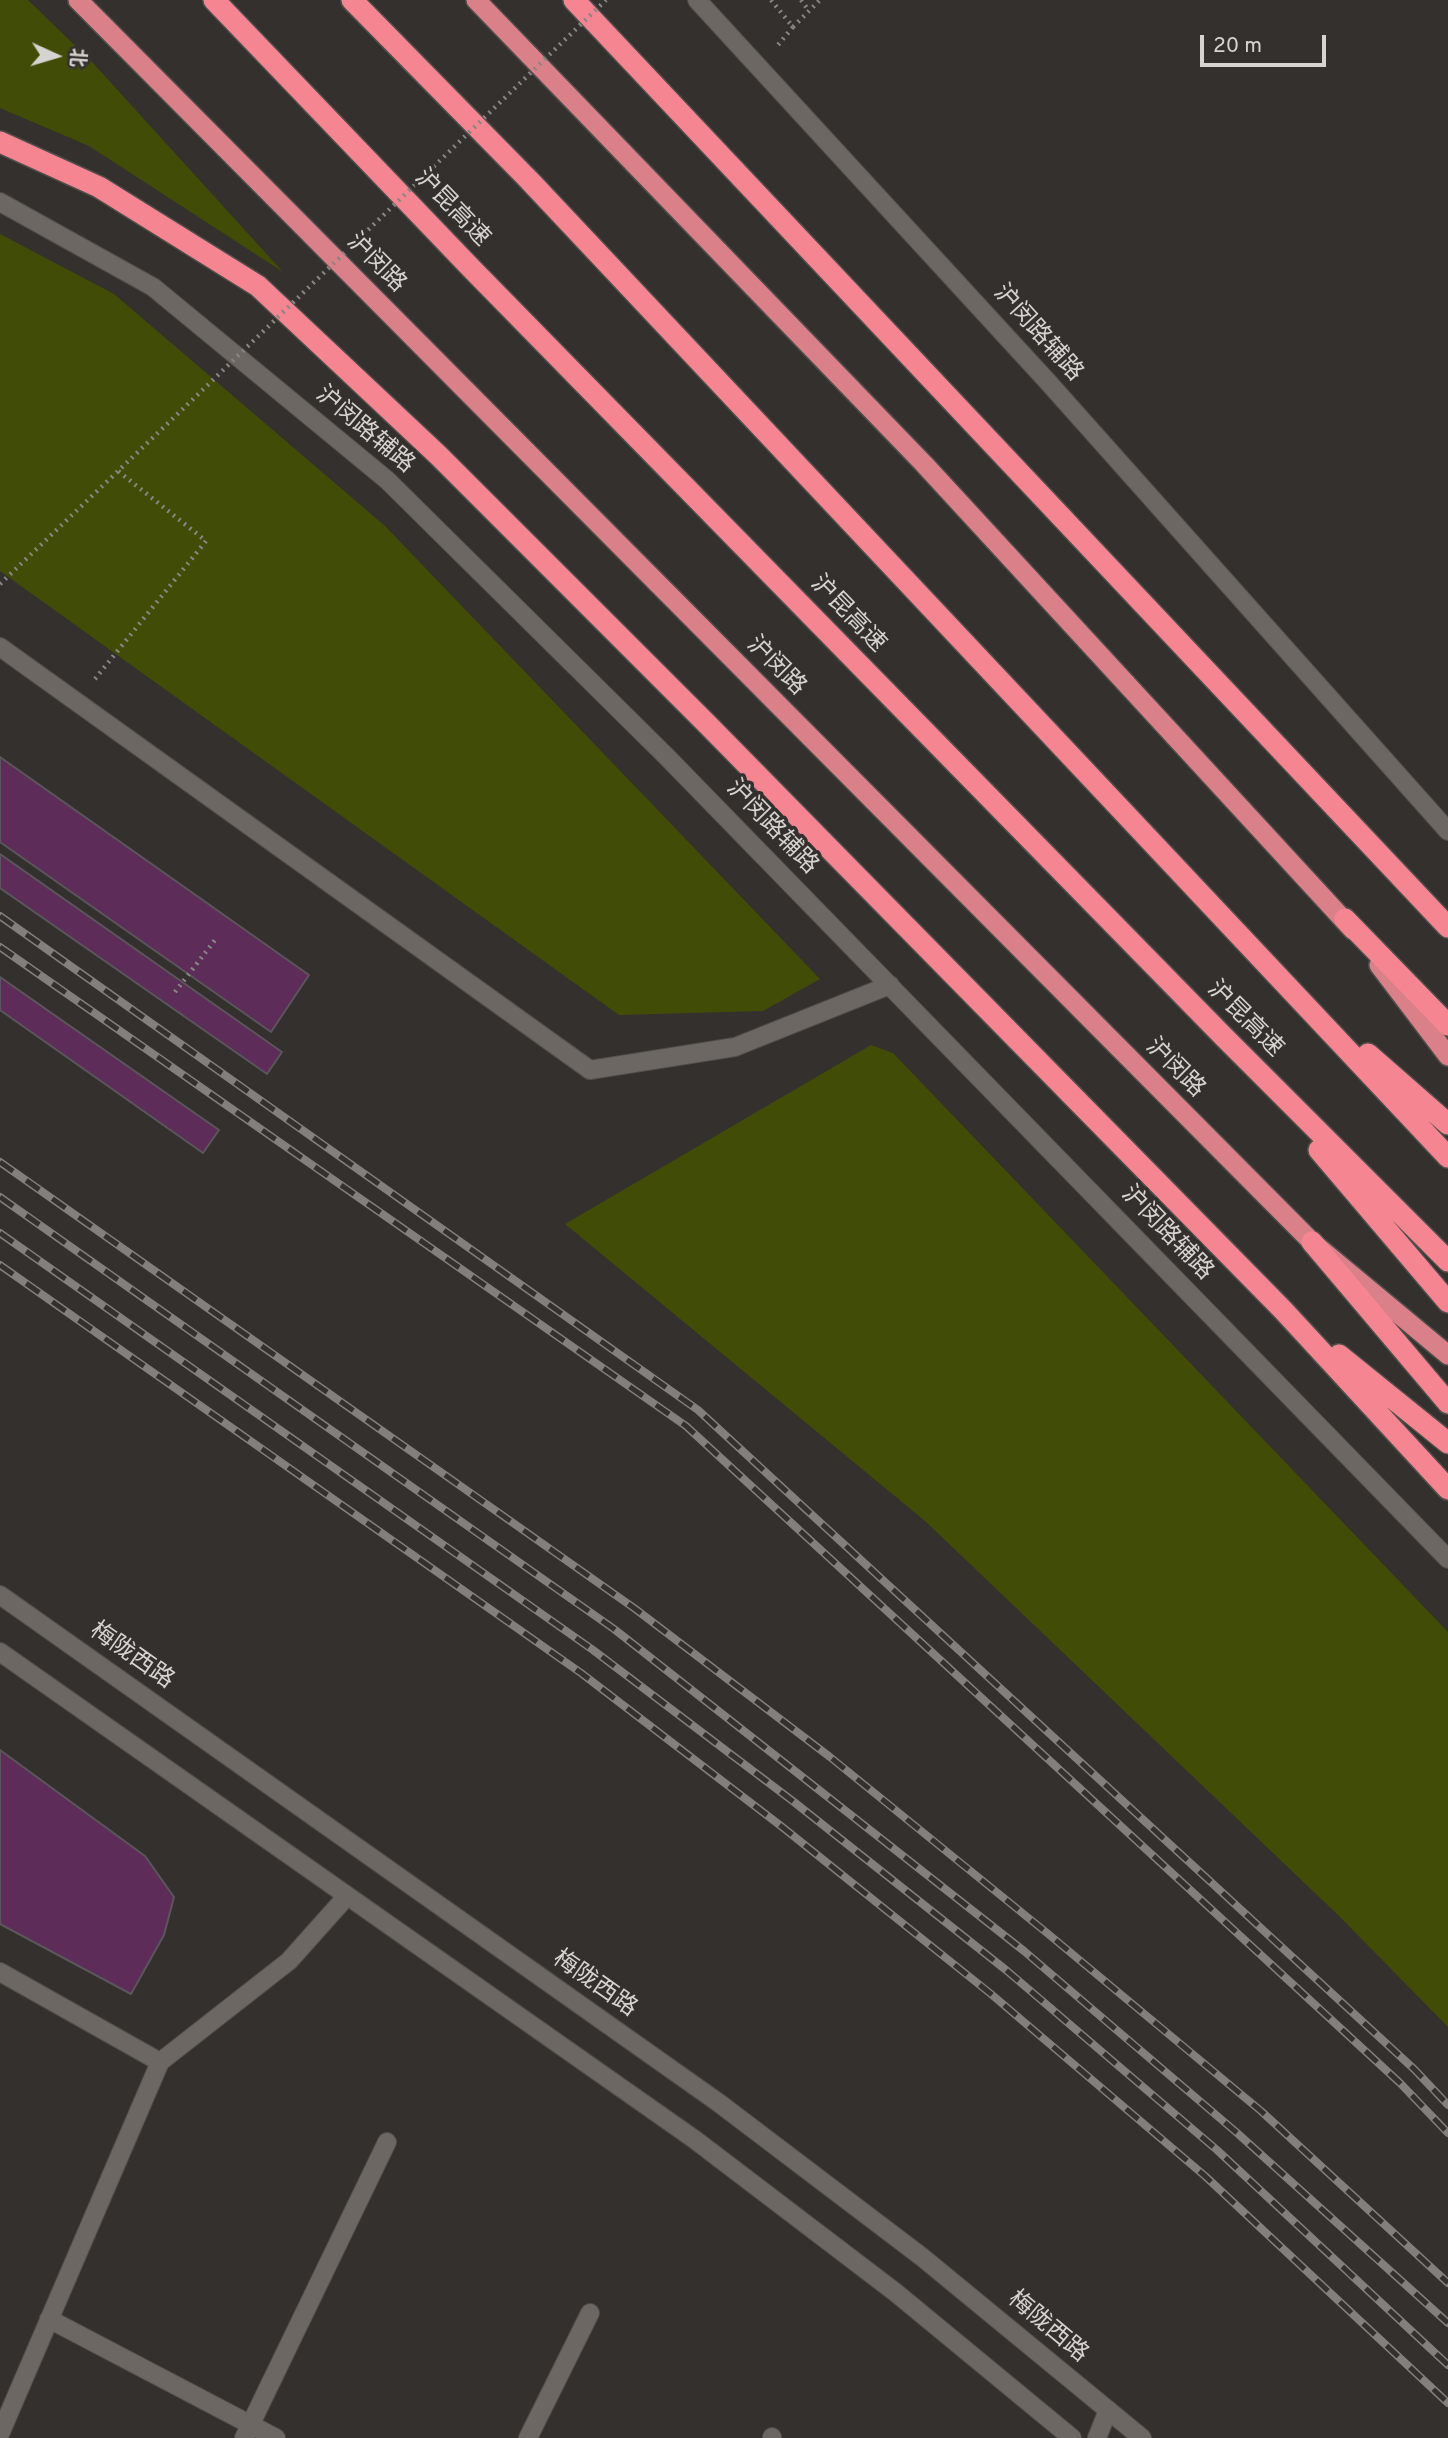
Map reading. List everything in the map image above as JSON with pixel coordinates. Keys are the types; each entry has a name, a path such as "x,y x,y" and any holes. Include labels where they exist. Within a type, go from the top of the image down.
{"highway":[{"name":"沪闵路","path":"78,0 1312,1242 1448,1355"},
{"name":"沪昆高速","path":"214,0 470,267 1223,1036 1448,1261"},
{"path":"352,0 529,180 1448,1157"},
{"path":"476,0 924,464 1345,919 1448,1025"},
{"path":"574,0 1448,928"},
{"path":"0,142 99,187 258,286 438,455 1283,1310 1448,1489"},
{"path":"1345,919 1448,1056"},
{"path":"1281,978 1448,1124"},
{"path":"1223,1036 1448,1302"},
{"path":"1312,1242 1448,1403"},
{"path":"1283,1310 1448,1443"}],"street":[{"name":"沪闵路辅路","path":"697,0 1048,382 1448,831"},
{"name":"沪闵路辅路","path":"0,202 153,287 387,480 666,756 1448,1559"},
{"path":"0,647 590,1070 735,1047 890,985"},
{"name":"梅陇西路","path":"0,1595 719,2103 922,2257 1142,2438"},
{"path":"0,1652 694,2139 895,2292 1072,2438"},
{"path":"0,2434 160,2062 289,1961 347,1895"},
{"path":"0,1972 160,2062"},
{"path":"247,2431 387,2142"},
{"path":"528,2438 590,2313"},
{"path":"50,2319 247,2431 276,2438"},
{"path":"1097,2438 1108,2410"}],"path":[{"path":"0,584 606,0"},
{"path":"771,0 793,27"},
{"path":"801,0 809,11"},
{"path":"759,67 820,0"},
{"path":"76,703 206,541 118,471"},
{"path":"175,992 215,940"}],"green space":[{"path":"0,0 28,0 93,63 283,272 89,146 0,108"},
{"path":"0,234 114,294 385,526 820,979 763,1011 619,1015 0,571"},
{"path":"871,1045 893,1053 1448,1632 1448,2027 1338,1915 925,1521 565,1224"}],"building":[{"path":"0,757 309,975 271,1032 0,842"},
{"path":"0,854 282,1052 267,1074 0,888"},
{"path":"0,977 219,1130 203,1153 0,1010"},
{"path":"0,1750 145,1856 174,1897 164,1935 131,1994 0,1924"}],"railway":[{"path":"0,916 698,1410 1414,2069 1448,2105"},
{"path":"0,947 686,1426 1400,2083 1448,2133"},
{"path":"0,1162 634,1608 830,1757 1261,2111 1448,2283"},
{"path":"0,1197 614,1629 1024,1951 1236,2132 1448,2323"},
{"path":"0,1233 593,1650 794,1802 1006,1970 1217,2150 1448,2365"},
{"path":"0,1265 581,1673 781,1826 991,1994 1205,2176 1448,2403"}]}
